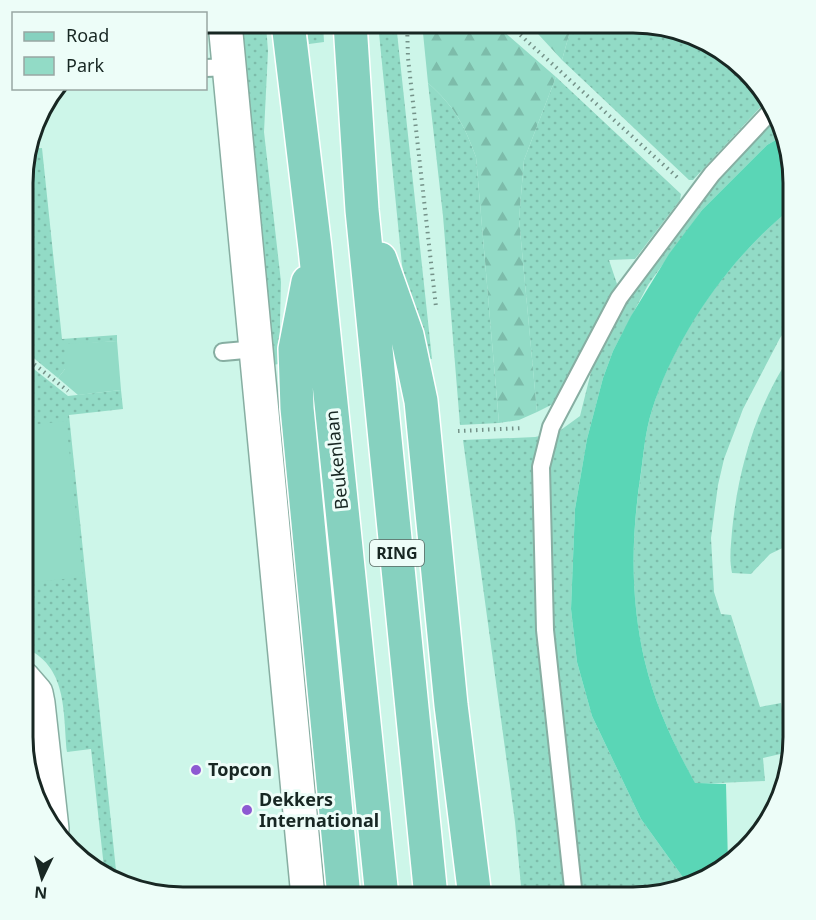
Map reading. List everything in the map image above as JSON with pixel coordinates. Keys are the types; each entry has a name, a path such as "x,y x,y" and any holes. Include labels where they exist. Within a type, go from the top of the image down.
{"main road":[{"name":"Beukenlaan","path":"289,33 315,248 381,887"},
{"name":"RING","path":"351,33 362,210 430,887"},
{"path":"362,210 406,335 421,401 451,705 473,887"},
{"path":"315,248 295,349 297,408 343,887"}],"street":[{"path":"223,33 217,68 257,349 307,887"},
{"path":"33,690 38,703 49,805"}],"lane":[{"path":"573,887 545,630 541,467 551,427 619,298 712,174 767,115"},
{"path":"223,352 257,349"}],"path":[{"path":"518,33 696,195"},
{"path":"33,363 68,391"},
{"path":"450,431 551,427"}],"green space":[{"path":"239,33 267,33 264,132 281,282 279,364 272,365"},
{"path":"307,33 324,33 324,42 309,44"},
{"path":"379,33 397,33 432,359 422,360 402,265"},
{"path":"423,33 505,33 556,77 524,160 519,219 537,412 519,420 499,423 476,157 457,116 428,83"},
{"path":"537,33 570,33 562,60"},
{"path":"570,33 633,33 672,38 699,48 724,64 739,77 762,106 693,180 689,180 562,60"},
{"path":"556,77 681,194 680,200 635,259 609,260 617,284 553,404 537,412 519,219 524,160"},
{"path":"428,83 457,116 476,157 499,423 460,425 443,216"},
{"path":"770,122 776,140 767,145 702,210 648,285 613,351 603,378 587,439 575,509 571,609 577,662 592,716 641,819 683,878 643,887 521,887 515,822 463,440 535,437 558,432 580,416 591,372 620,309 695,204"},
{"path":"38,148 42,148 62,339 117,335 117,341 65,345 65,369 58,378 33,358 33,183"},
{"path":"783,216 783,334 743,409 724,459 711,538 714,592 721,614 731,615 760,707 781,703 783,747 782,754 763,758 765,781 695,784 654,694 640,638 635,591 634,544 646,434 662,381 690,325 727,273"},
{"path":"117,341 121,390 78,395 58,378 65,369 65,344"},
{"path":"783,367 783,548 770,554 751,574 732,573 730,558 732,531 744,461 759,415"},
{"path":"33,368 68,396 121,390 123,409 69,415 116,871 104,864 91,749 67,752 60,691 56,678 38,655 33,652"},
{"path":"66,421 83,577 33,582 33,425"}],"shaded area":[{"path":"776,140 780,154 783,173 783,216 727,273 708,298 675,353 662,381 650,418 635,520 634,567 637,614 645,662 654,694 695,783 726,784 728,853 699,872 683,878 641,819 592,716 577,662 571,609 575,509 587,439 603,378 613,351 631,316 669,254 702,210 767,145"}],"place":[{"name":"Topcon","path":"196,770"},
{"name":"Dekkers International","path":"247,810"}]}
